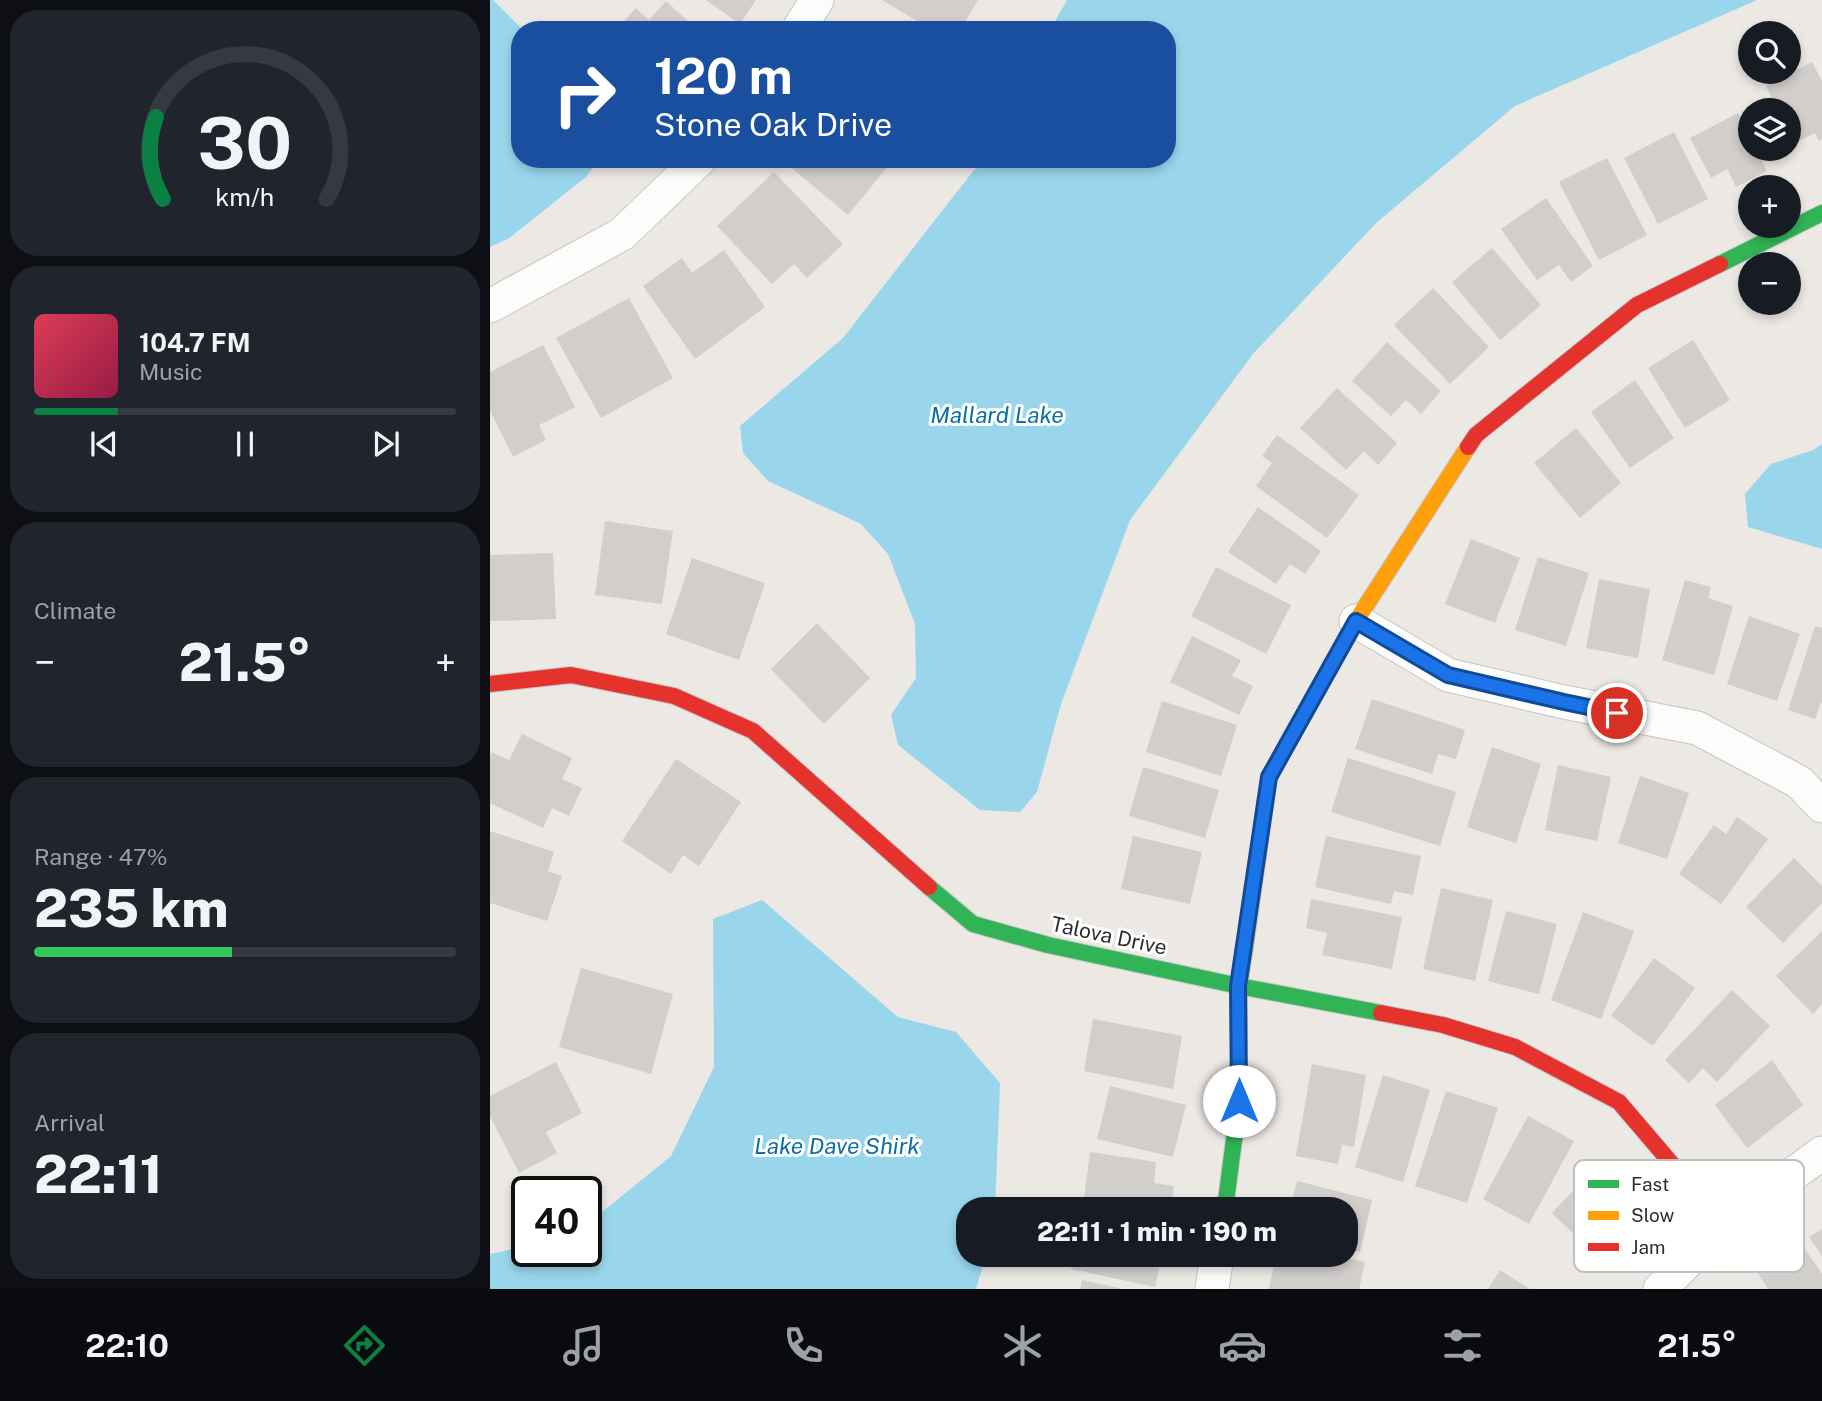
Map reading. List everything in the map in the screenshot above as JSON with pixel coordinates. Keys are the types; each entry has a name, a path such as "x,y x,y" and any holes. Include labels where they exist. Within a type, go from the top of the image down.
{"street":[{"path":"804,21 817,0"},
{"path":"490,306 622,234 691,168"},
{"path":"1226,1197 1239,1101 1238,986 1269,777 1356,621 1476,435 1637,305 1822,214"},
{"path":"1356,621 1448,675 1564,702 1697,728 1799,782 1822,806"},
{"name":"Talova Drive","path":"490,684 571,675 674,696 753,731 973,924 1048,945 1238,986 1443,1025 1516,1047 1619,1102 1669,1160"},
{"path":"1804,1166 1822,1153"},
{"path":"1212,1289 1215,1267"},
{"path":"1660,1289 1677,1272"}],"water":[{"path":"490,0 493,0 514,21 511,21 511,168 592,168 586,177 508,239 490,247"},
{"name":"Mallard Lake","path":"1067,0 1757,0 1515,106 1376,223 1253,354 1130,520 1061,704 1037,792 1020,812 980,810 898,745 891,715 916,678 915,624 888,554 861,524 768,481 743,453 740,426 843,338 974,170 1176,168 1176,21 1055,21"},
{"path":"1822,444 1822,549 1748,527 1745,494 1771,464 1813,450"},
{"name":"Lake Dave Shirk","path":"762,900 898,1017 956,1032 1000,1083 995,1197 956,1197 956,1267 982,1267 976,1289 490,1289 490,1254 511,1249 511,1267 602,1267 602,1212 671,1156 714,1067 713,919"}],"building":[{"path":"706,0 756,0 742,21 736,21"},
{"path":"882,0 978,0 965,21 917,21"},
{"path":"666,1 688,21 624,21 636,8 649,20"},
{"path":"1812,62 1822,81 1822,139 1819,141 1815,133 1801,140 1801,98 1772,98 1766,86 1801,84 1801,68"},
{"path":"1738,113 1738,161 1762,161 1767,171 1759,175 1738,175 1736,187 1727,169 1711,178 1690,138"},
{"path":"1674,132 1708,199 1658,224 1624,158"},
{"path":"1607,158 1647,235 1599,260 1559,182"},
{"path":"792,168 887,168 848,215"},
{"path":"774,172 843,244 807,278 794,264 772,284 717,226"},
{"path":"1546,198 1593,266 1571,282 1559,265 1537,280 1501,229"},
{"path":"1492,248 1541,305 1500,340 1452,282"},
{"path":"724,250 765,307 695,359 643,286 682,258 692,273"},
{"path":"1433,288 1489,347 1450,384 1394,325"},
{"path":"629,298 673,378 601,418 556,338"},
{"path":"1693,340 1730,400 1685,428 1648,368"},
{"path":"1387,342 1441,391 1421,414 1406,400 1391,416 1352,381"},
{"path":"543,345 575,407 539,425 546,440 513,457 490,411 490,372"},
{"path":"1635,380 1674,438 1630,468 1591,412"},
{"path":"1337,388 1397,443 1378,465 1364,451 1346,470 1300,428"},
{"path":"1576,428 1621,483 1580,518 1534,463"},
{"path":"1277,435 1359,495 1327,538 1256,486 1272,463 1262,456"},
{"path":"1258,507 1321,551 1305,574 1290,564 1276,584 1228,552"},
{"path":"605,521 673,531 662,604 595,595"},
{"path":"1471,539 1520,558 1495,623 1445,604"},
{"path":"553,553 556,619 490,621 490,555"},
{"path":"1538,557 1589,573 1566,646 1515,630"},
{"path":"692,558 765,583 739,660 666,634"},
{"path":"1216,567 1291,605 1266,654 1191,616"},
{"path":"1599,579 1650,589 1638,658 1586,648"},
{"path":"1685,580 1711,587 1708,598 1733,606 1714,675 1662,660"},
{"path":"1749,616 1800,634 1777,701 1727,684"},
{"path":"817,623 870,678 824,724 771,669"},
{"path":"1815,626 1822,628 1822,703 1815,719 1788,710"},
{"path":"1192,636 1241,660 1232,676 1253,686 1239,715 1170,682"},
{"path":"1372,699 1465,730 1456,759 1438,754 1432,774 1355,749"},
{"path":"1162,701 1237,725 1221,776 1146,752"},
{"path":"522,734 572,758 562,779 582,788 569,816 552,808 543,828 490,803 490,756 492,752 509,760"},
{"path":"1492,747 1541,764 1516,843 1467,827"},
{"path":"1348,758 1456,792 1440,846 1331,812"},
{"path":"676,759 741,802 699,866 683,855 671,874 622,841"},
{"path":"1558,765 1611,777 1597,841 1545,830"},
{"path":"1143,767 1219,790 1205,838 1129,816"},
{"path":"1640,776 1689,793 1667,859 1618,843"},
{"path":"1737,817 1768,839 1721,904 1679,874 1714,825 1726,834"},
{"path":"490,831 554,852 548,871 562,876 547,921 490,903"},
{"path":"1133,836 1202,852 1190,904 1121,889"},
{"path":"1326,836 1421,856 1413,895 1394,891 1391,904 1315,887"},
{"path":"1794,858 1822,886 1822,903 1783,943 1746,907"},
{"path":"1441,888 1493,900 1475,981 1423,969"},
{"path":"1311,899 1402,917 1392,969 1322,955 1327,933 1306,928"},
{"path":"1506,911 1557,924 1539,994 1488,981"},
{"path":"1583,912 1634,931 1601,1019 1551,1000"},
{"path":"1822,931 1822,1004 1813,1014 1776,976"},
{"path":"1654,958 1695,988 1653,1046 1611,1016"},
{"path":"581,968 673,994 651,1074 559,1047"},
{"path":"1732,990 1770,1026 1717,1082 1703,1068 1689,1083 1665,1060"},
{"path":"1093,1019 1182,1036 1173,1089 1084,1071"},
{"path":"1772,1060 1803,1105 1747,1148 1715,1105"},
{"path":"556,1062 582,1113 546,1132 557,1153 519,1173 490,1116 490,1096"},
{"path":"1312,1064 1366,1075 1354,1147 1342,1145 1338,1164 1296,1156"},
{"path":"1383,1075 1430,1090 1403,1182 1355,1167"},
{"path":"1110,1086 1186,1105 1173,1157 1097,1139"},
{"path":"1446,1091 1498,1108 1467,1203 1415,1186"},
{"path":"1528,1116 1574,1141 1529,1224 1483,1199"},
{"path":"1090,1152 1156,1162 1154,1183 1174,1186 1173,1197 1084,1197"},
{"path":"1297,1181 1372,1200 1360,1252 1358,1197 1293,1197"},
{"path":"1574,1190 1574,1234 1552,1213"},
{"path":"1822,1229 1822,1256 1809,1237"},
{"path":"1804,1247 1822,1274 1822,1289 1768,1289 1758,1273 1804,1272"},
{"path":"1358,1261 1365,1262 1359,1289 1269,1289 1274,1267 1358,1267"},
{"path":"1071,1267 1159,1267 1155,1287"},
{"path":"1500,1270 1530,1289 1488,1289"},
{"path":"1082,1280 1119,1288 1119,1289 1080,1289"}],"traffic: fast":[{"path":"1720,264 1822,213"},
{"path":"929,887 973,924 1048,945 1381,1013"},
{"path":"1227,1197 1239,1101 1239,986 1245,947"}],"traffic: slow":[{"path":"1245,947 1269,777 1356,621 1468,447"}],"traffic: jam":[{"path":"1468,447 1476,435 1637,305 1720,264"},
{"path":"490,684 571,675 674,696 753,731 929,887"},
{"path":"1381,1013 1443,1025 1515,1047 1619,1102 1669,1160"}],"route":[{"path":"1239,1101 1238,986 1269,777 1356,621 1448,675 1617,713"}]}
